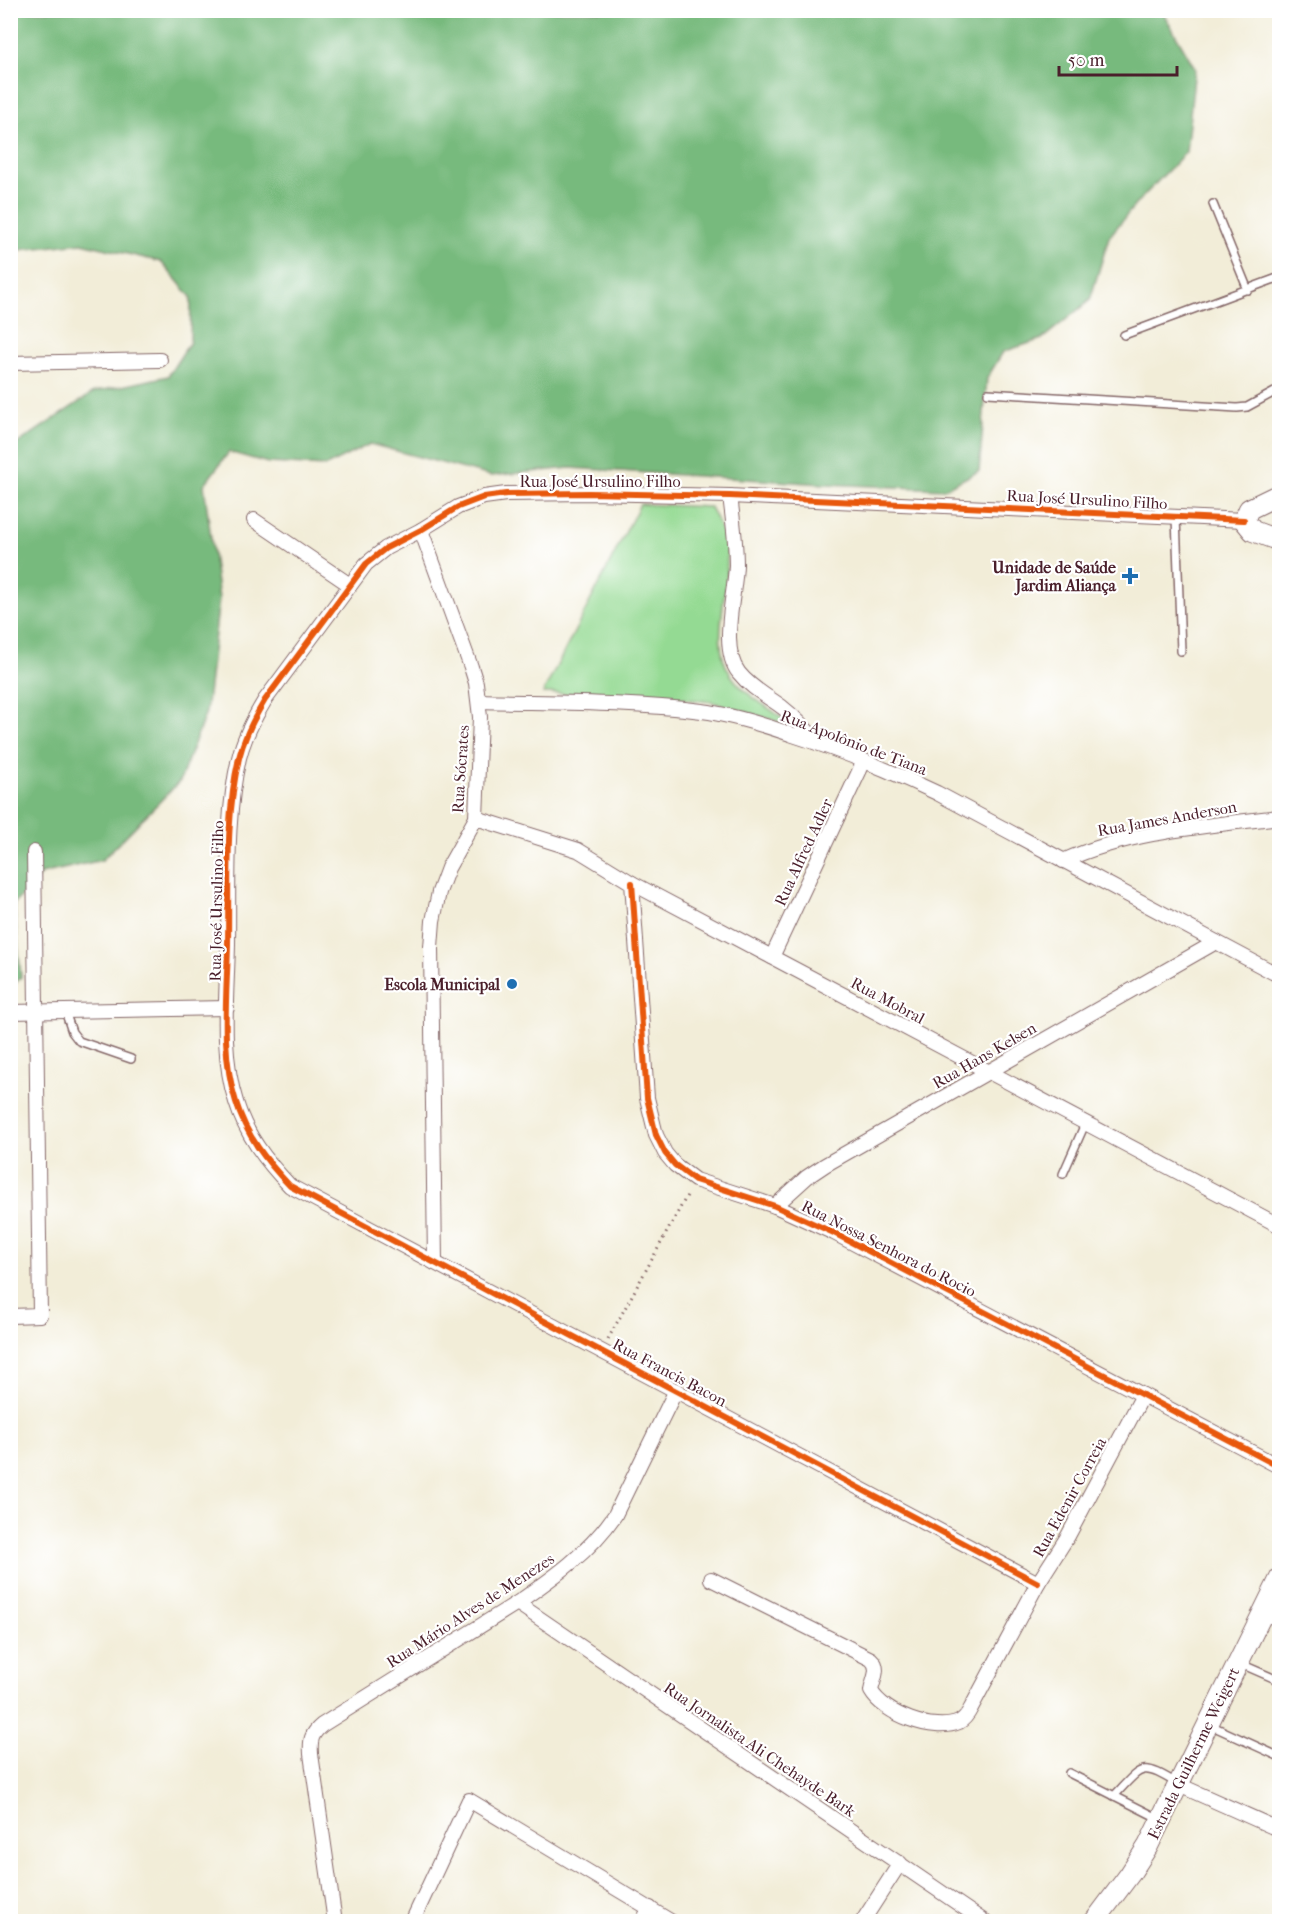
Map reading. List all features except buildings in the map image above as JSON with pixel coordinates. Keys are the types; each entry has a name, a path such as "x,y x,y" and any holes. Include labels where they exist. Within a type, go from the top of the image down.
{"street":[{"path":"10,363 160,360"},
{"name":"Rua José Ursulino Filho","path":"290,1185 256,1146 236,1103 228,1061 230,840 235,784 240,757 255,718 265,700 350,585 376,555 470,501 506,494 730,496 1244,520"},
{"path":"1280,494 1249,509 1244,520 1253,531 1280,541"},
{"path":"730,496 736,564 729,636 731,660 737,671 750,685 783,708 819,743"},
{"path":"254,520 350,585"},
{"name":"Rua Sócrates","path":"421,530 471,667 479,701 480,717 476,818 448,868 439,892 433,921 431,947 435,1263"},
{"name":"Rua Apolônio de Tiana","path":"479,701 635,705 703,711 740,719 819,743 929,789 1280,976"},
{"name":"Rua Alfred Adler","path":"772,957 864,761"},
{"name":"Rua James Anderson","path":"1063,861 1091,848 1125,840 1280,817"},
{"name":"Rua Mobral","path":"476,818 578,850 632,883 1280,1226"},
{"path":"10,1316 40,1315 34,852"},
{"name":"Rua Nossa Senhora do Rocio","path":"632,883 650,1116 665,1153 675,1165 696,1180 775,1206 834,1233 1280,1467"},
{"name":"Rua Hans Kelsen","path":"775,1206 807,1177 825,1165 1216,942"},
{"path":"10,1012 227,1008"},
{"name":"Rua Francis Bacon","path":"290,1185 1038,1583"},
{"name":"Rua Mário Alves de Menezes","path":"335,1922 310,1741 313,1732 516,1603 572,1562 604,1532 626,1495 676,1390"},
{"name":"Rua Edenir Correia","path":"711,1580 871,1659 876,1663 877,1670 871,1691 882,1705 916,1722 942,1725 957,1723 965,1718 1038,1583 1068,1536 1143,1395"},
{"name":"Estrada Guilherme Weigert","path":"1094,1922 1148,1846 1237,1662 1271,1616 1280,1578"},
{"name":"Rua Jornalista Ali Chehayde Bark","path":"516,1603 985,1922"},
{"path":"1179,1785 1280,1830"},
{"path":"412,1922 470,1800 672,1922"},
{"path":"862,1922 900,1863"},
{"path":"642,1922 650,1908"}],"lane":[{"path":"1213,204 1248,290"},
{"path":"1124,335 1280,277"},
{"path":"988,393 1237,408 1247,407 1280,389"},
{"path":"1176,517 1181,651"},
{"path":"65,1011 72,1032 79,1041 131,1059"},
{"path":"1063,1174 1086,1124"},
{"path":"1237,1662 1280,1681"},
{"path":"1208,1724 1280,1757"},
{"path":"1114,1796 1136,1773 1147,1768 1179,1785"},
{"path":"1069,1773 1161,1820"}],"path":[{"path":"602,1351 696,1180"}],"green space":[{"path":"10,11 1162,11 1195,68 1186,152 1135,205 1109,237 1090,300 1042,339 1003,352 987,378 979,471 944,489 570,468 491,476 370,444 326,466 268,463 229,452 204,485 219,599 206,712 180,781 102,860 41,874 14,904 21,977 11,988 11,448 94,392 168,376 190,342 191,297 161,262 82,243 11,251"},
{"path":"640,504 710,507 724,536 727,557 721,628 724,661 731,675 744,690 790,725 712,702 676,698 543,693"}],"cycle path":[{"path":"1038,1583 290,1186 265,1157 245,1126 236,1102 228,1064 226,1024 229,851 232,804 239,758 253,721 265,700 366,564 386,548 458,507 484,497 506,494 589,493 730,496 1244,520"},
{"path":"632,883 647,1098 656,1135 665,1153 675,1165 695,1180 775,1206 834,1233 1280,1467"}],"place":[{"name":"Unidade de Saúde Jardim Aliança","path":"1130,576"},
{"name":"Escola Municipal","path":"512,984"}]}
